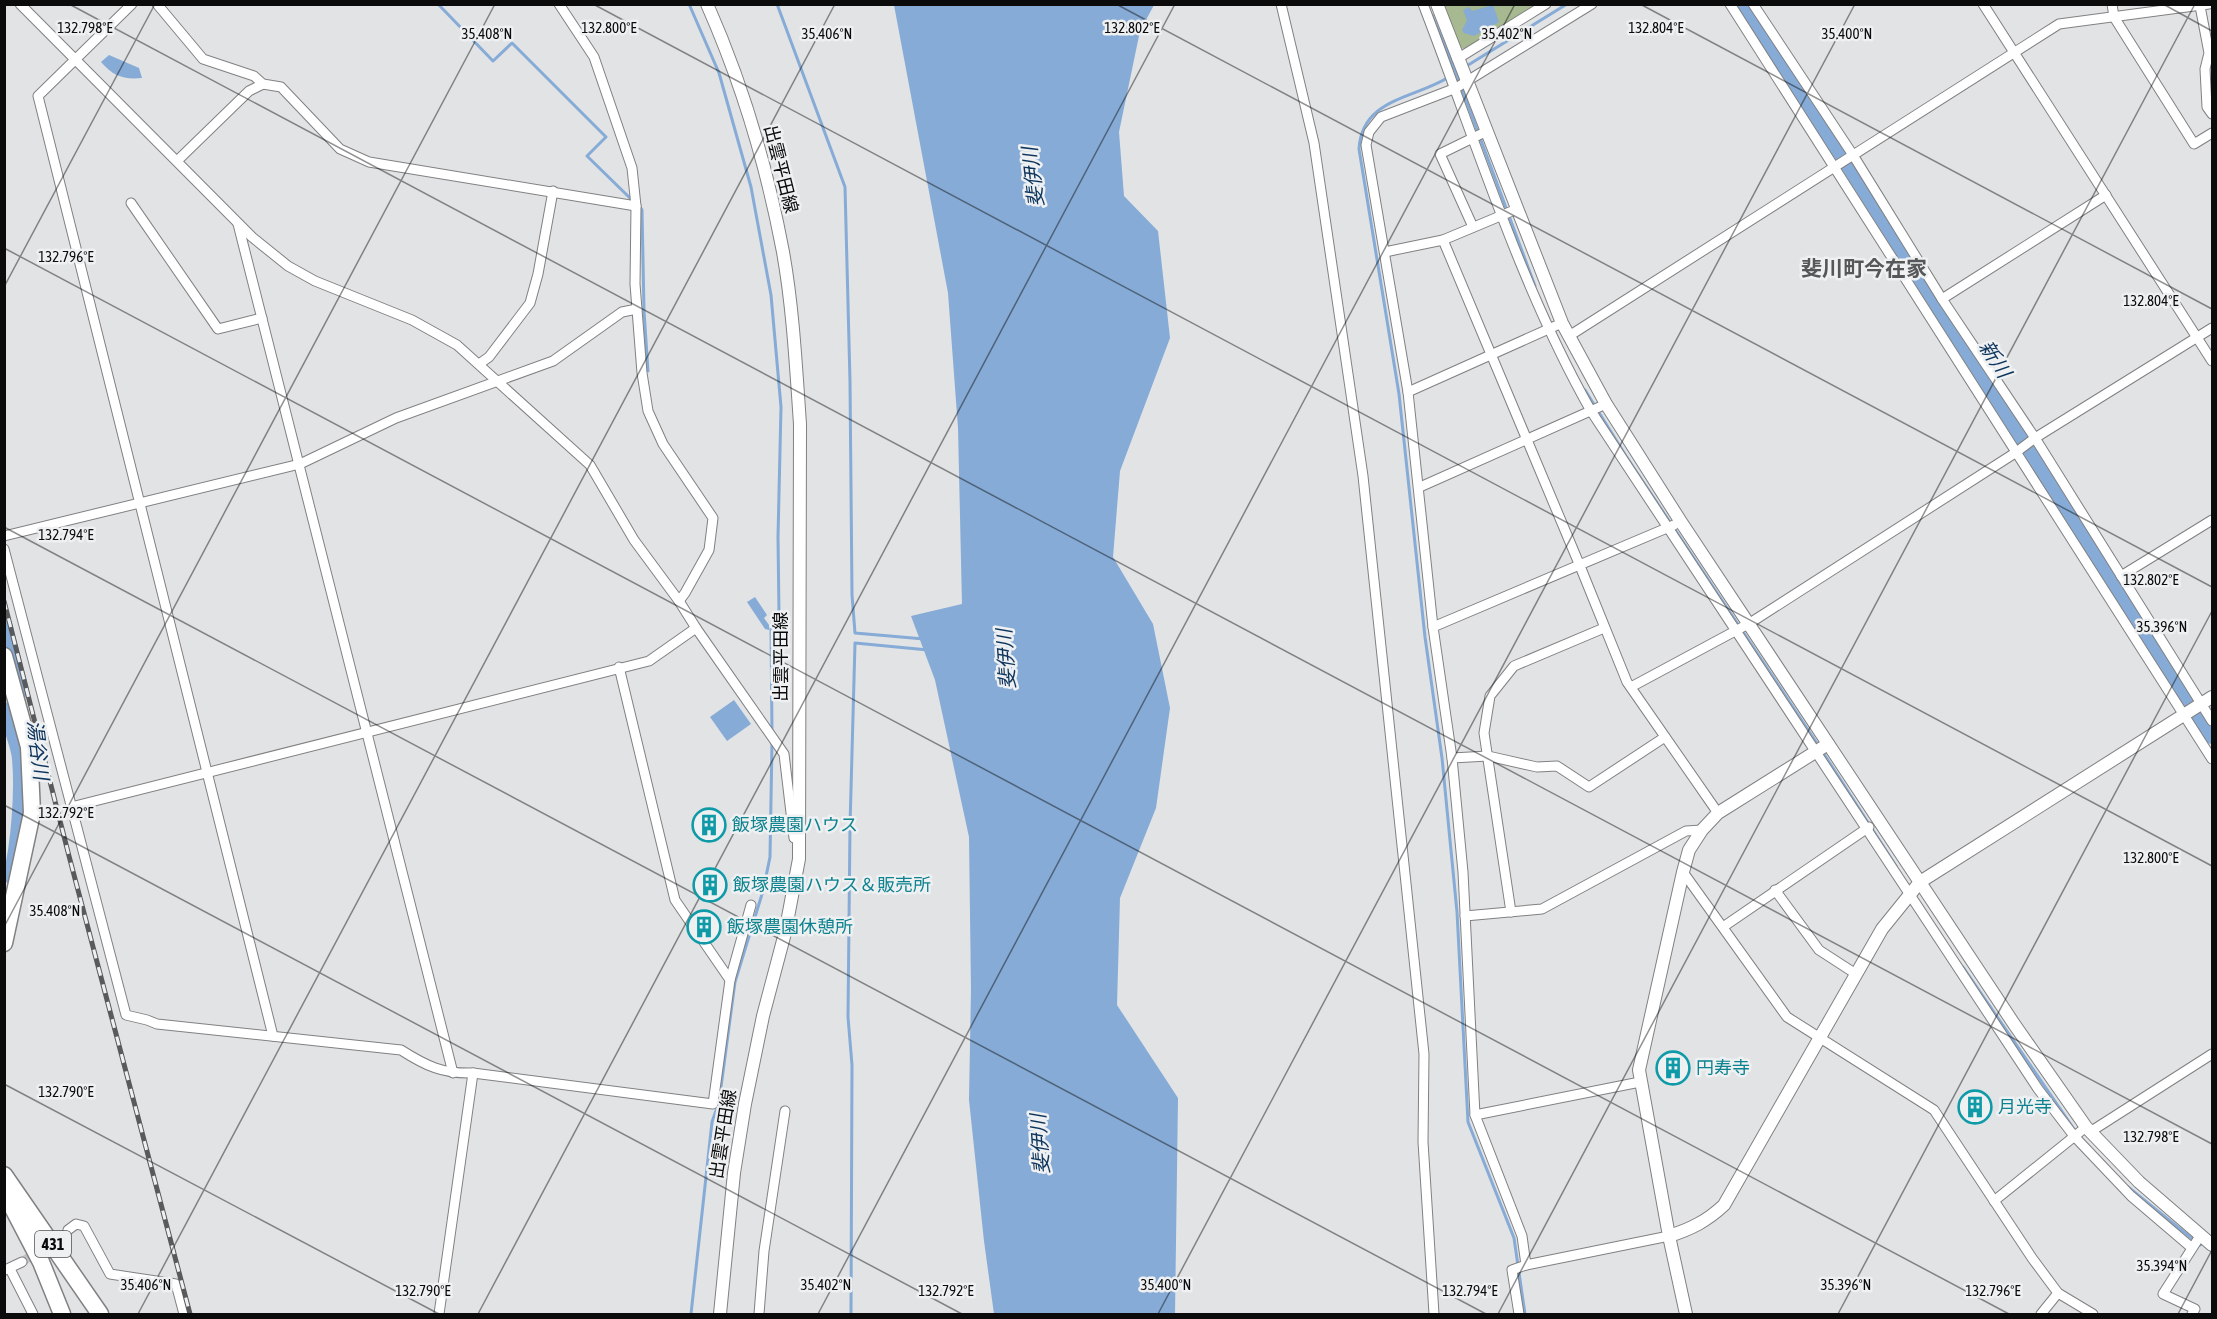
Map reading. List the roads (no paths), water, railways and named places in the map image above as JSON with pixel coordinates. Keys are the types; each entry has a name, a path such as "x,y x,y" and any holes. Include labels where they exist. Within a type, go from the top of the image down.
{"highway":[{"path":"4,656 28,747 32,813 4,943"},
{"name":"431","path":"4,1175 100,1314"},
{"name":"431","path":"4,1191 41,1262 62,1314"}],"street":[{"path":"20,4 252,237 288,266 315,281 412,320 457,345 590,465 634,540 679,601 784,754 792,806 794,848 799,859"},
{"path":"132,4 38,96 273,1036"},
{"path":"157,4 203,59 254,76 263,84 281,87 340,149 369,162 636,206"},
{"path":"559,4 594,57 632,168 636,206 634,285 648,411 663,444 713,518 709,550 679,601"},
{"name":"出雲平田線","path":"707,4 724,43 749,114 772,199 783,254 797,370 800,424 799,859 785,933 764,1016 734,1173 720,1314"},
{"path":"1281,4 1314,143 1363,476 1424,1054 1423,1142 1434,1314"},
{"path":"1423,4 1485,132 1562,323 1606,404 1681,522 2014,1024 2088,1129 2142,1184 2212,1245"},
{"path":"1437,4 1457,58 1473,138 1549,329 1591,411 2038,1089 2074,1136 2130,1196 2192,1248"},
{"path":"1457,58 1546,4"},
{"path":"1526,1265 1522,1236 1475,1115 1463,872 1452,758 1433,627 1420,487 1408,392 1366,145 1369,132 1381,117 1461,85 1592,4"},
{"path":"1730,4 2186,713 2212,759"},
{"path":"1753,4 1853,155 1942,299 2036,438 2121,576 2207,700 2212,721"},
{"path":"1983,4 2212,361"},
{"path":"2112,4 2114,17 2194,144 2212,133"},
{"path":"1569,336 2059,24 2204,5 2209,53 2205,69 2207,107 2212,114"},
{"path":"177,161 249,91 263,84"},
{"path":"1473,227 1440,154 1485,132"},
{"path":"479,364 489,357 530,303 538,274 553,191"},
{"path":"1942,299 2106,195"},
{"path":"131,203 218,329 262,318"},
{"path":"1385,252 1443,240 1517,209"},
{"path":"238,223 453,1073"},
{"path":"1443,240 1627,682 1718,813"},
{"path":"4,536 300,464 396,418 553,361 622,312 637,309"},
{"path":"1408,392 1562,323"},
{"path":"1631,687 1750,623 2036,438 2212,328"},
{"path":"1420,487 1606,404"},
{"path":"2121,576 2212,520"},
{"path":"1433,627 1681,522"},
{"path":"4,549 126,1015 157,1024 401,1050 425,1065 453,1073 473,1073 713,1104 730,980 751,905"},
{"path":"71,807 649,661 696,628"},
{"path":"1511,912 1484,733 1490,696 1514,666 1604,628"},
{"path":"618,667 675,900 730,980"},
{"path":"1518,1314 1512,1270 1526,1265 1669,1236 1709,1220 1724,1205 1882,929 1920,882 2207,700"},
{"path":"1452,758 1488,756 1537,767 1557,766 1589,787 1665,736"},
{"path":"1686,1314 1669,1236 1639,1070 1683,872 1689,850 1702,830 1718,813 1828,744"},
{"path":"1723,927 1880,820"},
{"path":"1465,916 1542,909 1686,831 1702,830"},
{"path":"1894,868 1907,861"},
{"path":"1683,872 1787,1017 1934,1110 2032,1258 2058,1293 2092,1314"},
{"path":"1775,890 1819,950 1856,974"},
{"path":"1942,942 1954,934"},
{"path":"1990,1015 2003,1007"},
{"path":"2001,1032 2014,1024"},
{"path":"1994,1201 2074,1136 2212,1054"},
{"path":"439,1314 473,1073"},
{"path":"2038,1089 2052,1078"},
{"path":"1475,1115 1640,1082"},
{"path":"759,1314 764,1251 784,1111"},
{"path":"2130,1196 2142,1184"},
{"path":"2157,1218 2166,1206"},
{"path":"68,1230 76,1224 84,1226 110,1274 176,1284 184,1314"},
{"path":"2192,1314 2195,1309 2163,1294 2200,1236"},
{"path":"22,1262 7,1270 33,1314"},
{"path":"2041,1314 2058,1293"}],"water":[{"name":"斐伊川","path":"894,5 1154,5 1140,31 1119,132 1124,196 1158,231 1170,338 1120,471 1113,557 1153,624 1170,708 1156,808 1120,898 1117,1005 1178,1098 1175,1314 994,1314 969,1100 971,990 969,837 935,680 911,616 962,604 958,428 948,293"},
{"path":"1493,5 1499,22 1474,36 1464,33 1462,30 1467,20 1463,10 1469,7 1472,11"},
{"path":"109,55 139,68 142,78 124,78 114,74 101,62"},
{"path":"755,597 767,615 764,618 769,625 769,630 765,629 747,602"},
{"path":"734,700 751,724 727,741 710,717"}],"waterway":[{"path":"438,4 493,61 512,43 606,137 587,156 632,200"},
{"path":"689,4 719,73 751,187 771,295 781,407 779,614 771,628 772,733"},
{"path":"777,4 845,187 852,595 855,633 924,639"},
{"path":"1465,67 1567,4"},
{"name":"新川","path":"1743,4 1844,158 2212,736"},
{"path":"1432,15 1456,73 1535,286"},
{"path":"1449,77 1392,102 1380,110 1369,119 1362,132 1359,149 1399,394 1425,637 1442,758 1457,912 1468,1122 1514,1238 1525,1314"},
{"path":"639,206 642,210 648,371"},
{"path":"1585,390 1626,456 1818,745"},
{"name":"湯谷川","path":"4,624 21,691"},
{"path":"851,1314 852,1065 848,1017 855,643 928,650"},
{"name":"湯谷川","path":"11,709 12,727 20,759 21,787 18,834 11,876"},
{"path":"691,1314 712,1122 719,1102 735,982 763,891 770,857 772,743"},
{"path":"1822,751 1896,866"},
{"path":"1963,967 2076,1132"},
{"path":"2128,1187 2200,1245 2204,1242"}],"tunnel":[{"path":"22,1262 68,1230"}],"railway":[{"path":"4,601 190,1314"}],"place":[{"name":"飯塚農園ハウス","path":"709,825"},
{"name":"飯塚農園ハウス＆販売所","path":"710,885"},
{"name":"飯塚農園休憩所","path":"704,927"},
{"name":"円寿寺","path":"1673,1068"},
{"name":"月光寺","path":"1975,1107"}],"district":[{"name":"斐川町今在家","path":"1864,269"}]}
